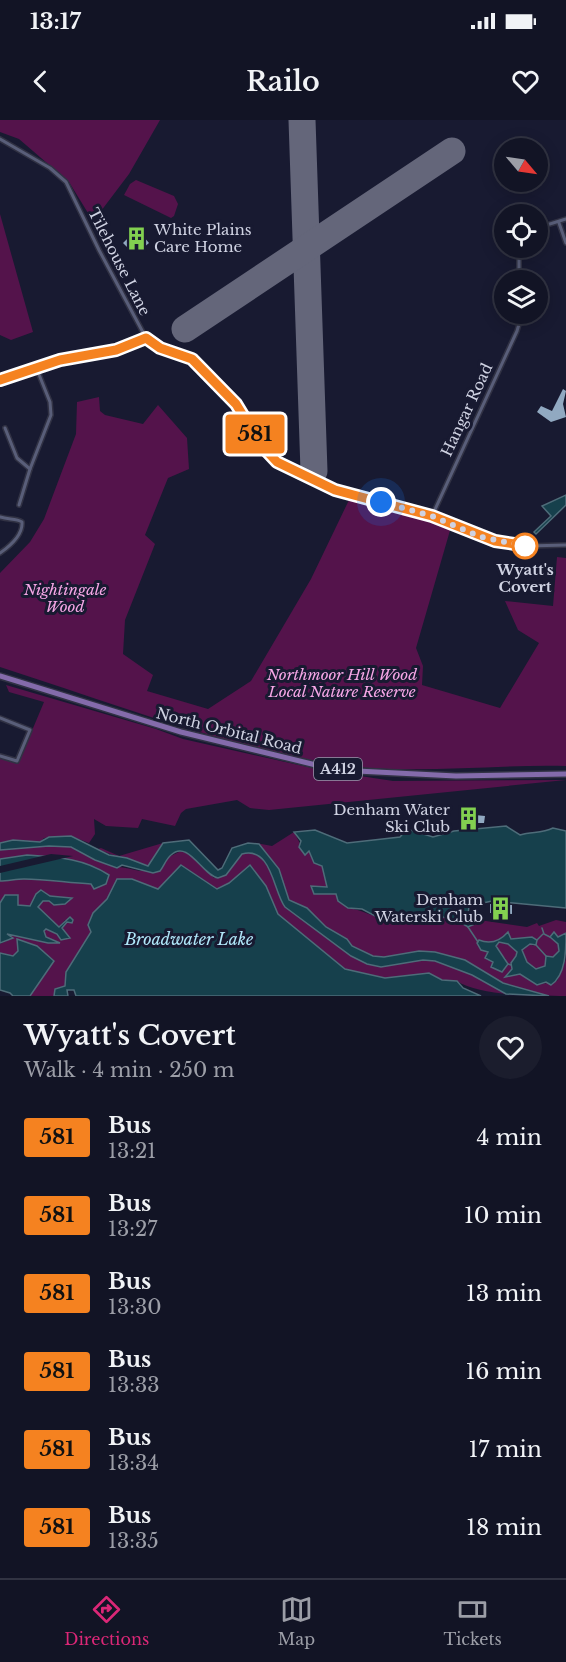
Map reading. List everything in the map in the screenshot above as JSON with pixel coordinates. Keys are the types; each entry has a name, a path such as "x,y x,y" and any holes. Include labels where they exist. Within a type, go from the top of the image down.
{"main road":[{"name":"North Orbital Road","path":"0,676 182,732 320,766 357,771 456,776 566,774"}],"street":[{"name":"Tilehouse Lane","path":"0,139 50,168 66,182 146,338 160,348 192,359 236,404 261,445 277,462 335,490 432,516 495,541 528,546 566,545"},
{"path":"548,226 566,219"},
{"path":"559,223 566,243"},
{"name":"Hangar Road","path":"432,516 519,324"},
{"path":"0,381 36,367 60,360 116,350 146,338"},
{"path":"20,505 30,469 51,415 50,402 36,367"},
{"path":"6,428 17,458 30,469"},
{"path":"0,517 7,520 18,519 22,522 23,529 18,537 0,553"},
{"path":"0,718 30,730 17,761 0,756"}],"green space":[{"path":"0,120 160,120 129,174 101,211 88,213 69,182 19,139 0,132"},
{"path":"136,180 174,196 178,204 174,216 171,218 124,195 130,184"},
{"path":"0,214 33,332 11,340 0,335"},
{"path":"99,397 100,411 105,415 143,424 158,405 187,438 189,469 168,478 145,535 155,544 125,620 123,654 153,675 147,691 208,709 251,681 311,579 349,500 356,501 451,527 416,648 423,666 422,685 500,708 539,643 518,630 505,601 553,606 557,557 566,558 566,766 381,769 320,762 198,732 0,667 0,573 30,542 44,519 76,434 77,402"},
{"path":"6,685 183,739 321,770 393,781 566,780 269,810 250,808 237,800 186,809 181,813 175,826 142,819 138,828 106,826 94,819 95,834 89,843 71,836 44,838 40,842 13,840 0,843 0,758 18,764 44,702 9,692"},
{"path":"294,832 306,855 309,850 314,863 322,866 327,887 311,886 314,894 336,894 348,908 380,917 445,917 468,927 479,920 527,927 537,923 539,926 556,920 566,922 566,933 558,938 551,937 558,944 559,951 545,966 536,969 527,962 522,950 530,943 533,946 537,943 511,939 508,932 502,939 487,943 488,952 506,959 496,946 499,942 508,944 517,951 511,963 512,969 506,977 520,974 537,985 557,981 566,959 566,996 524,995 479,990 457,981 442,980 429,973 385,978 345,969 278,914 266,886 249,866 229,883 217,889 181,865 158,889 132,879 117,879 107,899 93,913 91,932 66,972 66,986 55,989 54,996 30,996 54,961 18,939 18,951 13,956 0,953 0,944 13,938 4,933 48,943 58,942 46,937 44,931 46,929 57,934 67,922 72,923 65,920 59,927 38,907 43,901 49,901 50,896 36,894 31,906 18,905 18,895 5,895 0,903 0,850 45,846 70,847 112,866 140,871 181,851 189,854 214,878 226,875 238,857 256,843 272,846"},
{"path":"163,843 149,866 110,854 98,849 101,848 119,856"}],"water":[{"path":"566,495 566,505 536,534 534,532 551,516 542,506"},
{"path":"506,826 520,835 553,828 566,831 566,908 492,901 469,906 467,923 475,924 468,927 458,921 439,916 418,914 377,917 362,909 348,908 338,901 336,894 314,894 311,886 327,887 322,866 314,863 309,851 305,855 299,847 301,841 294,832 315,830 347,843 400,837 407,829 433,837 454,831"},
{"path":"71,836 109,855 127,858 148,866 163,843 189,840 218,870 222,868 232,848 248,843 259,844 279,869 289,900 307,908 326,927 347,939 352,946 373,956 384,957 419,951 435,952 465,960 503,983 549,996 506,994 472,975 435,961 423,960 381,967 367,964 351,956 285,907 266,863 252,853 242,854 226,875 218,878 183,851 177,851 171,855 160,871 153,873 122,865 117,868 95,860 71,847 49,846 0,850 0,843 13,840 40,842 49,837"},
{"path":"27,855 80,862 109,875 106,884 94,889 91,884 49,880 0,881 0,859"},
{"name":"Broadwater Lake","path":"181,865 217,889 229,883 250,865 266,886 278,914 345,969 385,978 429,973 442,980 457,981 463,988 481,996 76,996 74,990 67,990 68,996 54,996 55,989 65,986 66,972 91,932 88,925 93,913 107,899 117,879 132,879 158,889"},
{"path":"41,890 50,896 72,898 65,904 54,905 49,901 43,901 38,907 59,927 70,917 73,920 72,923 67,922 62,928 70,938 61,940 57,934 46,929 44,931 46,937 60,943 48,943 7,934 13,938 0,943 0,903 5,895 18,895 18,905 30,906 36,894"},
{"path":"508,932 511,939 532,937 537,940 536,945 530,944 522,950 527,962 536,969 545,966 546,956 553,957 559,951 558,944 550,937 554,932 558,937 566,933 564,962 556,981 551,985 546,982 537,985 520,974 505,977 512,969 511,963 517,952 508,944 499,942 496,946 508,964 502,972 491,967 493,962 485,958 488,952 481,950 477,943 479,940 495,941"},
{"path":"17,939 37,946 54,961 30,996 13,996 0,990 0,953 13,956 18,951"}],"pier":[{"path":"51,854 73,856 0,873 0,866"}],"building":[{"name":"White Plains Care Home","path":"137,229 149,243 143,248 137,242 130,248 127,247 123,243"},
{"path":"563,389 566,391 563,404 566,417 551,422 537,412 541,406 552,411"},
{"name":"Denham Water Ski Club","path":"475,811 475,815 485,816 484,823 462,823 461,815"},
{"name":"Denham Waterski Club","path":"490,904 512,905 512,914 490,913"}],"waterway":[{"path":"468,927 478,942"},
{"path":"542,928 544,934 550,937"},
{"path":"537,940 543,934"},
{"path":"536,945 546,956"}],"runway":[{"path":"302,120 314,471"},
{"path":"185,329 452,151"}],"bus line":[{"name":"581","path":"0,380 60,360 116,350 146,338 160,348 192,359 241,410 261,445 277,462 335,490 401,506 432,516 481,537 528,546"}],"place":[{"name":"White Plains Care Home","path":"136,239"},
{"name":"Wyatt's Covert","path":"525,546"},
{"name":"Denham Water Ski Club","path":"468,819"},
{"name":"Denham Waterski Club","path":"501,909"}],"route":[{"path":"381,502 432,516 481,537 525,546"}],"park label":[{"name":"Nightingale Wood","path":"65,598"},
{"name":"Northmoor Hill Wood Local Nature Reserve","path":"342,684"}]}
